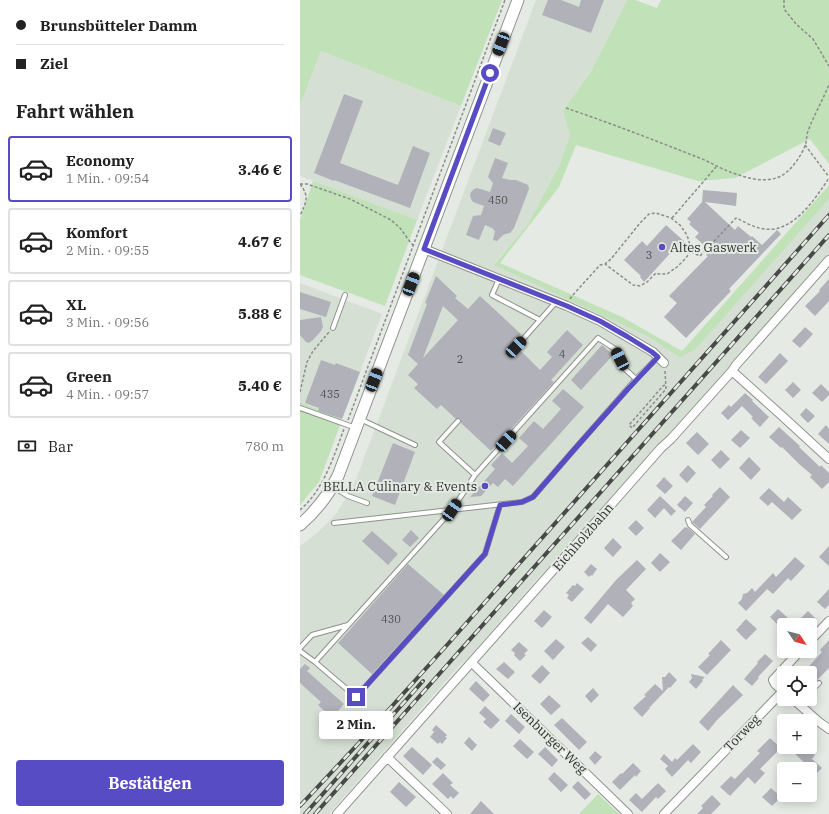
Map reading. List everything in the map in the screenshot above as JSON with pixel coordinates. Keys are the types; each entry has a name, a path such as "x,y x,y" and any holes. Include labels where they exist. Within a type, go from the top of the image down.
{"main road":[{"path":"300,525 319,508 333,487 338,476 354,424 424,249 518,0"}],"street":[{"path":"424,249 567,306 600,321 652,352 664,363"},
{"name":"Eichholzbahn","path":"337,814 829,260"},
{"path":"732,371 829,459"},
{"path":"817,634 829,621"},
{"name":"Torweg","path":"786,666 793,658"},
{"name":"Isenburger Weg","path":"472,663 628,814"},
{"name":"Torweg","path":"777,676 773,680 777,686"},
{"name":"Torweg","path":"664,814 777,697"},
{"path":"803,706 819,722 829,729"},
{"path":"387,757 446,814"}],"lane":[{"path":"499,279 492,294 540,320"},
{"path":"333,328 345,295"},
{"path":"516,347 556,302"},
{"path":"315,662 452,510 476,475 598,338 615,349 625,370 636,379"},
{"path":"334,523 500,505 522,502 533,497 636,379 658,357"},
{"path":"300,408 354,424 415,445"},
{"path":"458,421 439,442 476,475"},
{"path":"333,487 348,496 367,503"},
{"path":"300,651 356,697 485,554 500,505"},
{"path":"688,520 690,525 726,557"},
{"path":"300,648 312,636 348,625"}],"path":[{"path":"300,510 320,487 354,424 413,244 505,0"},
{"path":"784,0 784,9 796,24 812,39 829,66"},
{"path":"566,108 608,122 700,158 735,174 769,180 782,176 795,164 805,145 807,133 829,84"},
{"path":"690,252 700,256 736,218 757,228 766,230 786,226 796,218 814,201 829,178 805,145"},
{"path":"671,218 716,166"},
{"path":"300,184 307,184 350,199 391,220 400,228 410,243 413,244"},
{"path":"300,184 306,195 306,202 300,216"},
{"path":"567,306 572,296 600,265 605,264 611,259 640,223 650,214 656,213 671,218 680,225 687,235 690,245 690,252 677,267 667,274 656,273 647,282 640,286 633,285 605,264"},
{"path":"300,392 307,362 313,351 333,328"},
{"path":"664,363 666,384 666,389 632,428 629,425 666,384"}],"shaded area":[{"path":"536,0 627,0 590,73 563,111 570,135 560,164 528,224 494,264 649,337 680,358 696,349 829,199 829,256 537,579 329,814 300,814 300,546 317,533 335,515 355,482"},
{"path":"321,51 461,106 417,220 300,176 300,105"},
{"path":"300,283 382,314 342,420 300,402"}],"green space":[{"path":"300,0 502,0 461,106 321,51 300,105"},
{"path":"627,0 635,0 657,8 661,0 829,0 829,164 810,139 735,178 698,181 576,145 559,187 500,263 622,317 682,351 829,185 829,199 696,349 680,358 649,337 494,265 528,224 560,164 570,135 563,111 590,73"},
{"path":"313,181 417,220 385,306 300,275 300,220"},
{"path":"300,402 342,420 319,482 300,505"},
{"path":"598,794 619,814 579,814"}],"building":[{"path":"548,0 561,0 579,7 581,0 604,0 591,33 542,15"},
{"path":"344,94 363,101 340,163 398,185 413,146 430,153 410,208 314,173"},
{"path":"493,128 506,133 500,146 488,141"},
{"path":"495,158 508,163 502,178 516,180 528,185 529,189 514,228 510,233 503,235 497,241 493,240 495,231 485,225 479,240 466,235 473,216 481,215 484,206 473,202 470,195 474,189 477,188 490,192 493,183 488,177"},
{"path":"703,190 737,193 736,206 705,202 735,230 738,226 762,245 777,230 781,234 729,289 731,291 686,338 664,317 677,303 669,296 708,256 706,255 710,251 695,237 699,233 689,224 691,222 687,219 702,202"},
{"path":"666,225 686,243 679,250 676,247 644,282 640,277 641,276 624,260 642,241 647,246"},
{"path":"436,276 457,296 455,298 468,309 480,296 521,334 512,343 513,349 519,349 540,370 552,357 547,352 567,330 583,345 551,380 554,382 491,451 461,423 460,418 456,419 441,405 437,409 414,388 418,384 408,375 418,364 408,355 427,304 425,303","holes":["443,306 458,320 423,358"]},
{"path":"829,279 829,301 815,316 805,306 820,291 819,290"},
{"path":"300,292 331,302 326,317 300,309"},
{"path":"321,317 323,327 321,331 309,343 306,342 300,335 300,320"},
{"path":"805,327 813,334 800,348 792,341"},
{"path":"602,345 613,355 581,390 571,380"},
{"path":"780,353 788,361 766,384 758,377"},
{"path":"321,360 335,365 336,363 360,372 342,419 318,411 319,408 305,403"},
{"path":"793,382 801,390 793,398 785,390"},
{"path":"821,384 829,392 829,395 822,402 812,393"},
{"path":"563,389 584,407 513,486 505,479 498,487 493,483 481,496 470,497 495,469 491,465 502,453 512,463 528,446 519,438 534,421 543,429 561,409 552,401"},
{"path":"745,393 769,417 760,427 742,406 728,420 721,413 729,405 731,407"},
{"path":"806,408 815,416 808,423 800,415"},
{"path":"826,425 829,429 829,444 818,434"},
{"path":"779,427 820,467 821,465 829,473 829,482 822,489 810,477 812,475 769,437"},
{"path":"741,430 750,438 740,448 731,440"},
{"path":"697,432 709,444 698,455 686,443"},
{"path":"393,443 415,452 395,505 372,496"},
{"path":"721,450 730,459 720,469 711,460"},
{"path":"749,457 761,469 751,480 739,468"},
{"path":"688,465 696,473 687,483 679,475"},
{"path":"664,477 673,486 665,494 656,486"},
{"path":"720,487 730,497 700,529 692,522 706,507 704,505"},
{"path":"769,488 784,502 788,497 802,510 792,520 772,502 768,506 759,498"},
{"path":"660,496 676,511 671,516 664,508 655,518 647,510"},
{"path":"685,496 693,503 685,512 677,505"},
{"path":"636,520 644,528 636,536 628,528"},
{"path":"685,527 695,534 681,550 671,541"},
{"path":"411,530 419,538 410,547 402,540"},
{"path":"372,531 398,554 388,565 362,541"},
{"path":"613,538 622,547 613,557 604,548"},
{"path":"829,546 829,566 819,557"},
{"path":"660,553 670,562 660,572 651,563"},
{"path":"795,557 805,566 791,581 788,578 773,594 767,589 746,611 738,603 742,599 743,594 747,593 752,588 755,592 773,573 776,577"},
{"path":"637,560 646,569 626,590 635,599 631,603 633,606 623,617 608,604 591,624 584,618 616,580"},
{"path":"408,564 444,595 372,674 338,643"},
{"path":"591,564 597,569 592,576 591,575 589,577 584,572"},
{"path":"577,583 584,589 572,602 567,598 569,595 566,593 573,585 575,586"},
{"path":"829,589 829,605 825,609 817,602"},
{"path":"778,609 788,618 777,618 777,624 770,617"},
{"path":"544,610 552,617 542,628 534,621"},
{"path":"808,611 815,618 801,618"},
{"path":"746,619 757,629 746,640 736,630"},
{"path":"588,637 597,645 591,652 581,643"},
{"path":"556,639 565,647 553,660 544,651"},
{"path":"721,640 731,650 707,675 698,667 710,655 708,654"},
{"path":"829,640 829,668 817,680 817,666 809,666 822,652 820,650"},
{"path":"519,642 528,650 524,654 526,655 520,661 511,650"},
{"path":"765,654 773,661 752,686 744,679"},
{"path":"504,662 515,672 508,679 496,669"},
{"path":"305,664 310,668 307,671 344,704 332,718 318,705 321,702 300,683 300,669"},
{"path":"542,665 550,673 540,684 531,676"},
{"path":"669,672 677,680 642,717 633,708 646,696 644,695 655,684 663,691 662,677 665,677"},
{"path":"691,674 705,677 696,689 689,682 692,678"},
{"path":"476,681 490,695 483,702 469,689"},
{"path":"733,685 743,695 717,720 708,731 699,722"},
{"path":"593,688 599,695 591,703 585,696"},
{"path":"549,695 561,706 551,715 540,704"},
{"path":"485,706 500,720 491,729 483,722 486,719 479,713"},
{"path":"511,714 525,727 519,734 505,721"},
{"path":"562,718 587,742 579,750 554,725"},
{"path":"436,725 447,735 445,737 447,738 442,744 440,742 438,744 430,737 434,732 432,730"},
{"path":"469,737 477,745 472,751 464,743"},
{"path":"770,738 777,744 777,752 760,769 765,773 755,784 748,777 730,796 720,787 731,776 735,779 760,753 757,751"},
{"path":"520,739 534,752 527,759 513,746"},
{"path":"693,744 701,752 691,763 688,760 672,777 665,769 668,766 660,759 664,754 672,762 675,758 677,760"},
{"path":"412,747 432,765 423,775 403,756"},
{"path":"545,747 558,760 552,767 538,754"},
{"path":"595,751 602,757 595,765 589,758"},
{"path":"795,754 815,755 812,759 815,762 804,762"},
{"path":"437,757 446,765 441,770 432,762"},
{"path":"633,763 641,771 620,790 612,782"},
{"path":"817,764 822,768 817,773"},
{"path":"554,772 568,785 561,792 548,779"},
{"path":"443,773 453,783 450,785 459,793 453,799 451,796 448,799 432,784"},
{"path":"578,781 591,794 585,800 572,787"},
{"path":"399,782 416,797 406,807 390,792"},
{"path":"658,783 666,791 658,799 656,797 642,812 629,800 636,793 642,799"},
{"path":"771,788 777,793 777,801 772,806 762,797"},
{"path":"712,795 721,804 711,814 697,814 703,808 701,806"},
{"path":"481,801 494,814 470,814"}],"railway":[{"path":"300,806 447,645 829,215"},
{"path":"315,814 829,235"},
{"path":"305,814 423,681"}],"place":[{"name":"Altes Gaswerk","path":"662,247"},
{"name":"BELLA Culinary & Events","path":"485,486"}],"route":[{"path":"356,697 485,554 500,505 522,502 533,497 658,357 600,321 567,306 424,249 490,73"}]}
